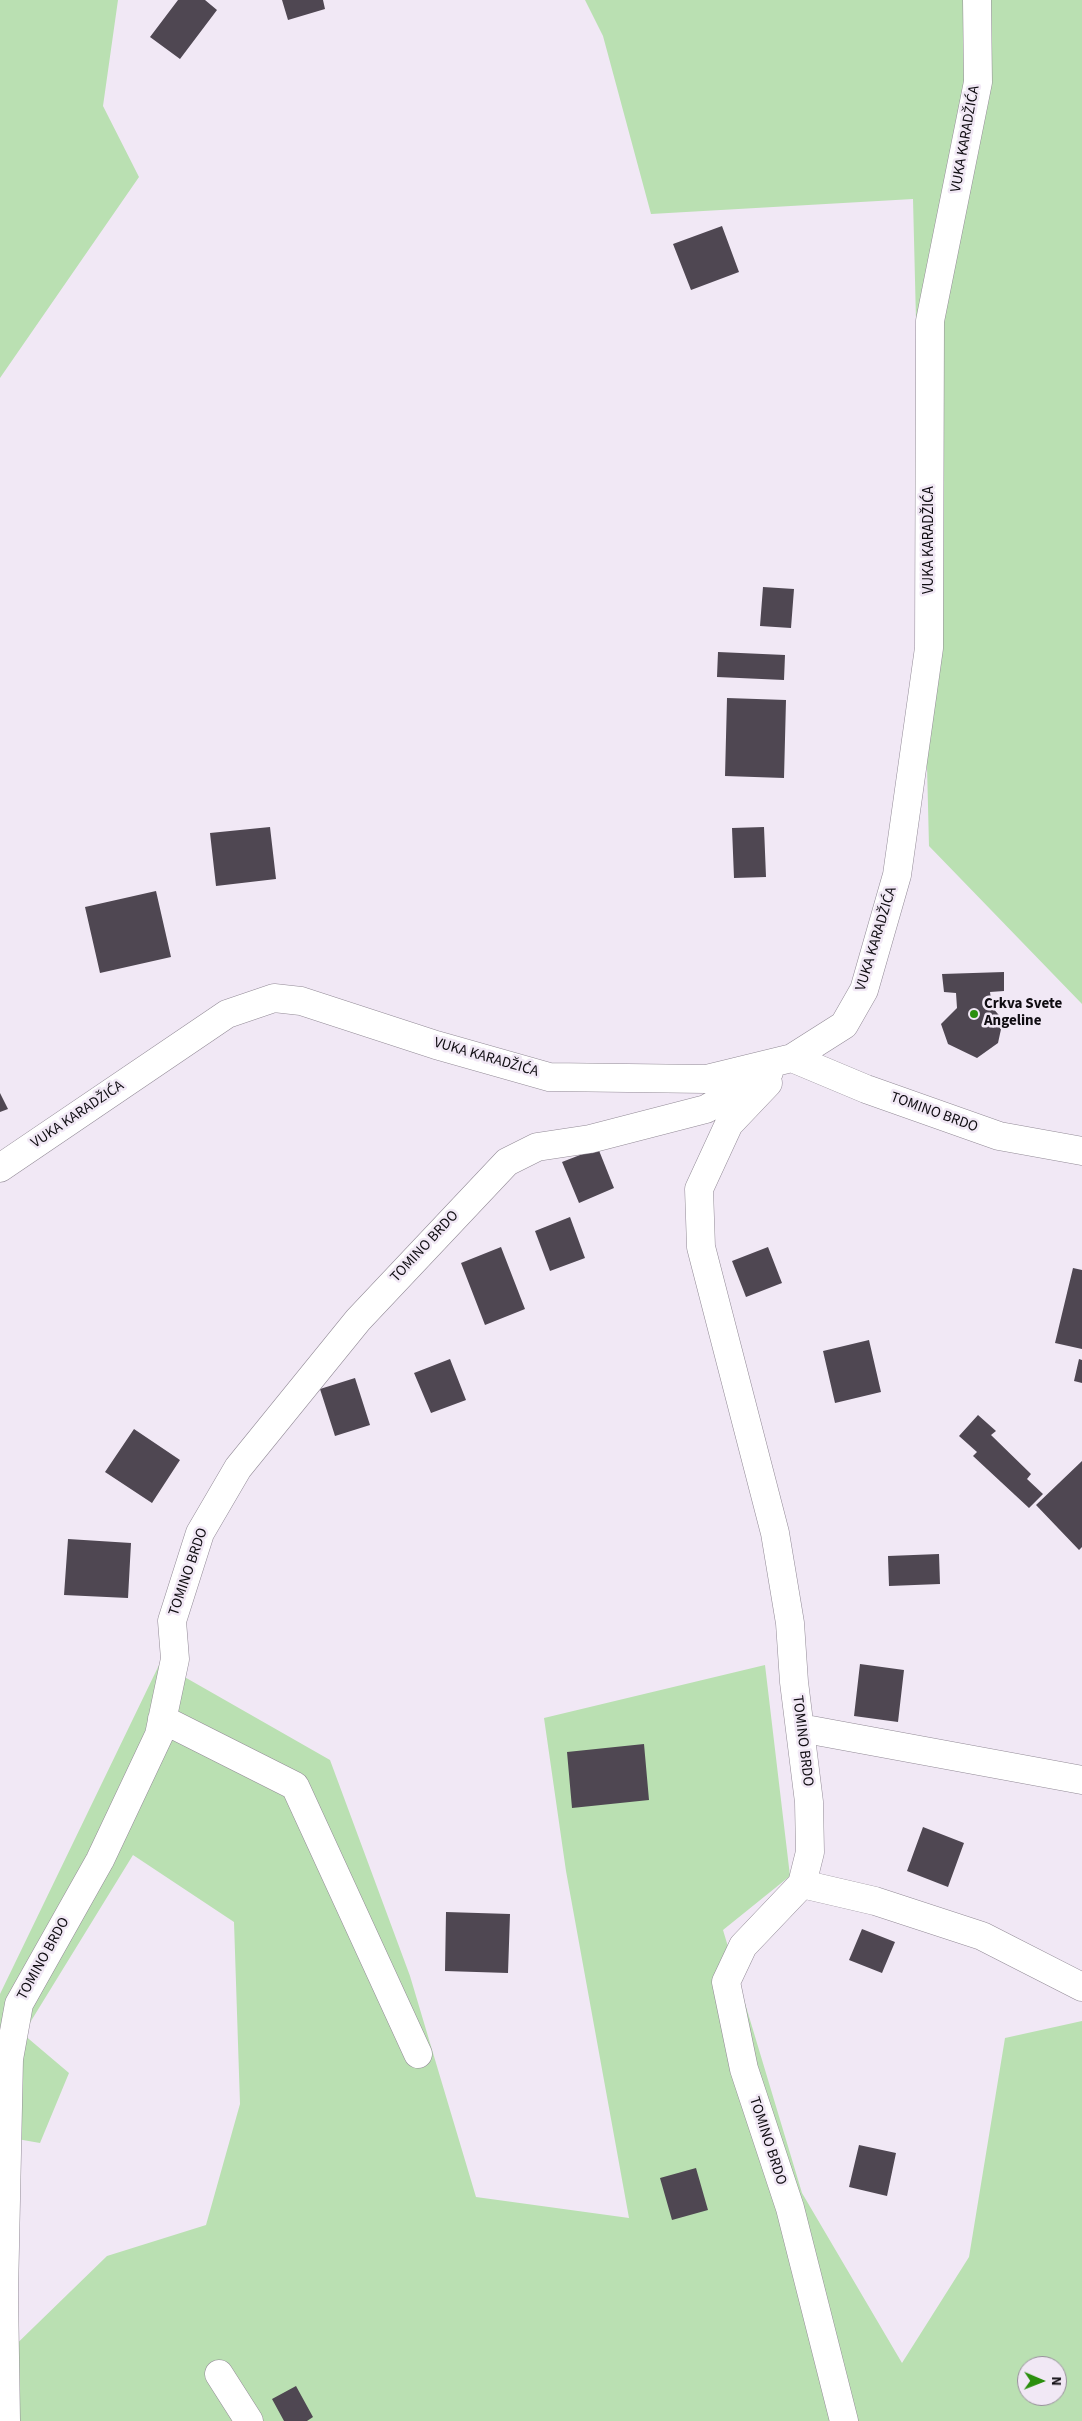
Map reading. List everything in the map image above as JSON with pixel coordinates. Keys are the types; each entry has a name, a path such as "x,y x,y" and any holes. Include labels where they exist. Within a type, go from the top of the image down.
{"street":[{"name":"VUKA KARADŽIĆA","path":"0,1168 227,1014 274,998 301,1001 436,1045 550,1077 706,1078 792,1058 844,1025 864,990 897,875 929,648 930,321 978,82 977,0"},
{"name":"TOMINO BRDO","path":"792,1058 866,1089 999,1136 1082,1152"},
{"name":"TOMINO BRDO","path":"6,2421 4,2294 8,2059 18,2004 100,1860 159,1735 175,1659 172,1621 200,1533 238,1468 358,1320 506,1162 537,1147 590,1139 706,1109 792,1058"},
{"name":"TOMINO BRDO","path":"792,1058 729,1124 699,1189 701,1247 775,1533 790,1624 809,1802 810,1852 802,1884 743,1946 726,1982 744,2070 790,2208 844,2421"},
{"path":"162,1719 295,1786 418,2054"},
{"path":"800,1728 1082,1780"},
{"path":"802,1884 876,1901 982,1936 1082,1987"},
{"path":"219,2374 248,2421"}],"green space":[{"path":"0,0 118,0 103,106 139,177 0,378"},
{"path":"585,0 1082,0 1082,1004 929,846 913,199 651,214 603,36"},
{"path":"160,1663 330,1760 410,1976 476,2197 629,2218 566,1871 544,1718 765,1665 790,1876 723,1930 802,2193 902,2363 969,2257 1005,2038 1082,2021 1082,2421 0,2421 0,2360 107,2256 206,2225 240,2104 234,1922 133,1855 23,2034 69,2073 40,2143 0,2136 0,1994"}],"building":[{"path":"178,0 205,0 217,10 180,59 150,37"},
{"path":"282,0 323,0 325,9 288,20"},
{"path":"722,226 739,272 691,290 673,244"},
{"path":"763,587 794,589 791,628 760,626"},
{"path":"718,652 785,655 784,680 717,677"},
{"path":"727,698 786,700 784,778 725,776"},
{"path":"270,827 276,879 216,886 210,833"},
{"path":"764,827 766,877 734,878 732,828"},
{"path":"156,891 171,957 100,973 85,907"},
{"name":"Crkva Svete Angeline","path":"1004,972 1004,991 990,992 992,1007 1003,1020 998,1043 977,1058 948,1044 941,1024 957,1008 956,993 944,992 942,974"},
{"path":"0,1093 8,1109 0,1112"},
{"path":"598,1148 614,1188 579,1203 562,1162"},
{"path":"570,1217 585,1258 550,1271 535,1231"},
{"path":"501,1247 525,1309 485,1325 461,1263"},
{"path":"768,1247 782,1283 746,1297 732,1261"},
{"path":"1073,1268 1082,1270 1082,1349 1055,1343"},
{"path":"869,1340 881,1392 835,1403 823,1351"},
{"path":"450,1359 466,1400 431,1413 414,1373"},
{"path":"1079,1359 1082,1360 1082,1383 1074,1381"},
{"path":"355,1378 370,1425 335,1436 320,1389"},
{"path":"978,1415 996,1431 991,1435 1031,1474 1027,1479 1043,1494 1029,1508 973,1456 977,1452 959,1436"},
{"path":"134,1429 180,1460 152,1503 105,1472"},
{"path":"1082,1461 1082,1547 1079,1550 1036,1505"},
{"path":"68,1539 131,1543 128,1598 64,1595"},
{"path":"939,1554 940,1584 889,1586 888,1556"},
{"path":"860,1664 904,1670 898,1722 854,1716"},
{"path":"644,1744 649,1800 572,1808 567,1752"},
{"path":"923,1827 964,1843 948,1887 907,1871"},
{"path":"446,1912 510,1914 508,1973 445,1971"},
{"path":"862,1929 895,1942 882,1973 849,1960"},
{"path":"859,2145 896,2153 887,2196 849,2187"},
{"path":"696,2168 708,2210 672,2220 660,2178"},
{"path":"296,2386 313,2417 307,2421 284,2421 272,2399"}],"place":[{"name":"Crkva Svete Angeline","path":"974,1014"}]}
